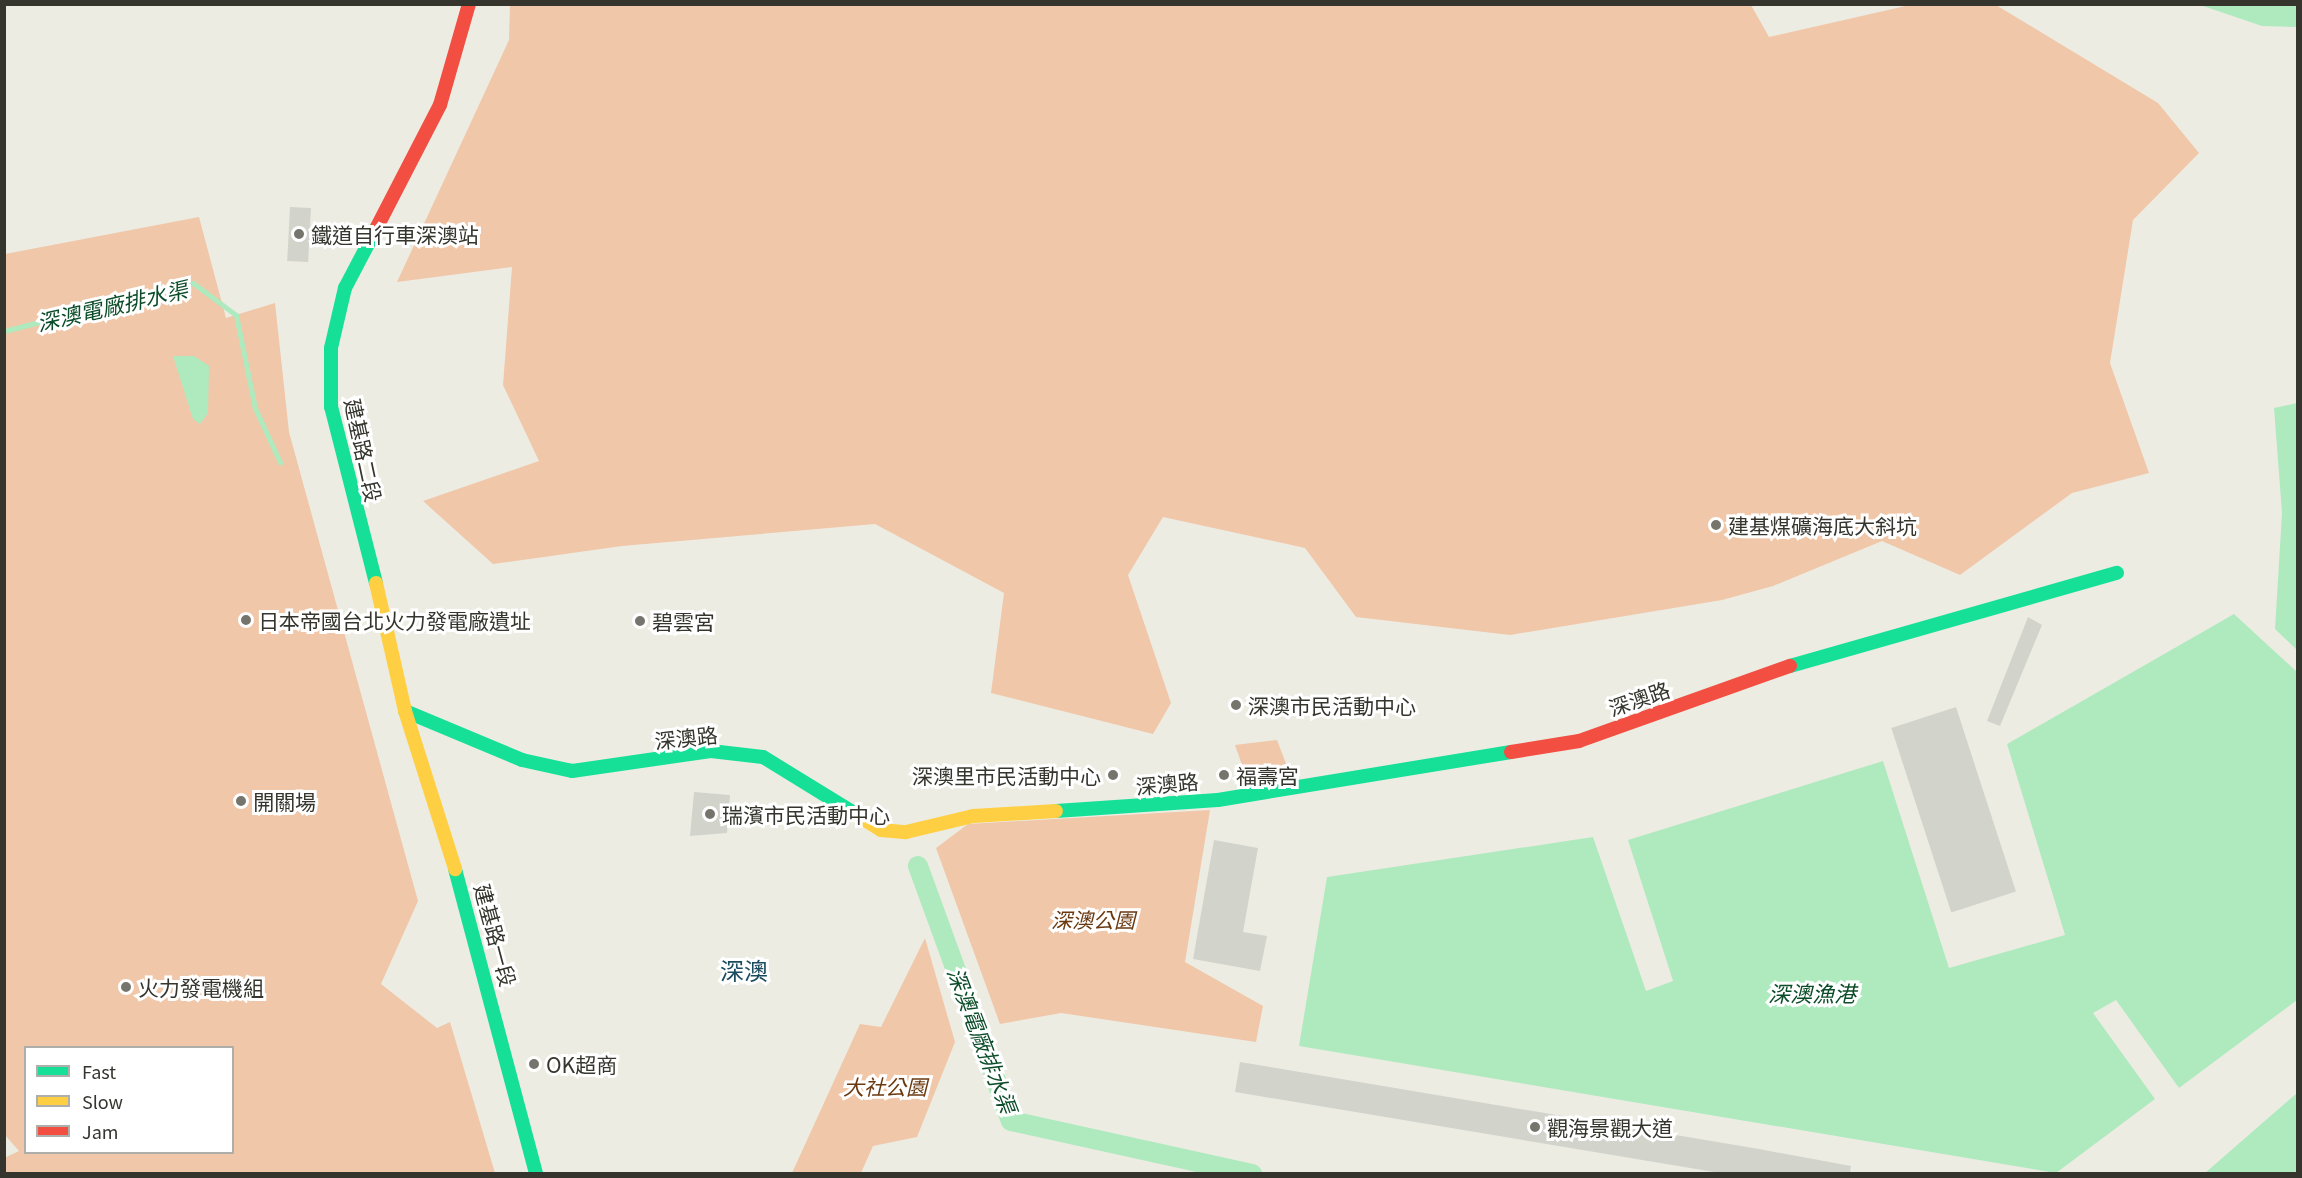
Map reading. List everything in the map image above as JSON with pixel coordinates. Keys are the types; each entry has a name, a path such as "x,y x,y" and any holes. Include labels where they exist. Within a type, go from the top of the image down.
{"street":[{"name":"建基路二段","path":"405,711 402,687 331,407 331,348 345,288 440,105 469,4"},
{"name":"深澳路","path":"405,711 522,760 572,771 711,751 763,757 881,830 906,832 973,816 1218,800 1580,741 1788,666 2117,573"},
{"name":"建基路一段","path":"405,711 473,924 536,1173"}],"green space":[{"path":"510,5 1751,5 1769,37 1910,5 1996,5 2158,103 2199,153 2133,220 2110,363 2149,473 2072,493 1960,575 1882,541 1773,586 1722,600 1510,635 1356,617 1305,548 1163,517 1128,575 1171,703 1153,734 991,693 1004,593 875,524 622,546 493,564 423,501 539,461 503,385 512,267 397,282 509,40"},
{"path":"199,217 226,318 275,303 289,432 418,901 381,984 437,1028 450,1022 495,1173 5,1174 4,1158 19,1151 4,1134 5,254"},
{"path":"1277,740 1290,774 1248,782 1235,745"},
{"name":"深澳公園","path":"1210,810 1185,962 1263,1006 1256,1042 1061,1013 1000,1024 936,848 968,824"},
{"name":"大社公園","path":"925,938 955,1042 917,1137 873,1146 861,1173 792,1173 860,1024 881,1027"}],"water":[{"path":"2200,5 2297,5 2297,27 2262,26"},
{"path":"173,356 194,356 209,366 208,413 200,424 193,419"},
{"path":"2298,403 2297,650 2275,629 2282,513 2274,408"},
{"name":"深澳漁港","path":"2234,614 2297,672 2297,1000 2179,1088 2116,1000 2093,1013 2155,1099 2056,1173 1299,1046 1327,877 1593,837 1646,991 1673,981 1628,840 1883,761 1949,968 2065,935 2007,744"},
{"path":"2297,1093 2297,1173 2205,1173"}],"building":[{"name":"鐵道自行車深澳站","path":"290,207 311,208 308,262 287,261"},
{"path":"2028,617 2042,625 2000,726 1987,721"},
{"path":"1956,707 2016,892 1951,913 1891,728"},
{"name":"瑞濱市民活動中心","path":"694,792 730,795 727,833 690,836"},
{"path":"1214,840 1258,848 1243,932 1267,936 1260,971 1193,959"},
{"name":"觀海景觀大道","path":"1240,1062 1759,1149 1851,1166 1850,1173 1720,1173 1235,1092"}],"waterway":[{"name":"深澳電廠排水渠","path":"4,331 193,283 236,315 255,408 280,462"},
{"name":"深澳電廠排水渠","path":"918,866 1011,1121 1252,1174"}],"traffic: fast":[{"path":"376,583 331,407 331,348 345,288 377,227"},
{"path":"1790,666 2117,573"},
{"path":"405,711 522,760 572,771 711,751 763,757 854,813"},
{"path":"1056,811 1218,800 1511,752"},
{"path":"455,869 536,1174"}],"traffic: slow":[{"path":"376,583 405,711 455,869"},
{"path":"854,813 881,830 906,832 973,816 1056,811"}],"traffic: jam":[{"path":"377,227 440,105 469,4"},
{"path":"1511,752 1579,741 1790,666"}],"place":[{"name":"鐵道自行車深澳站","path":"299,234"},
{"name":"建基煤礦海底大斜坑","path":"1716,525"},
{"name":"日本帝國台北火力發電廠遺址","path":"246,620"},
{"name":"碧雲宮","path":"640,621"},
{"name":"深澳市民活動中心","path":"1236,705"},
{"name":"深澳里市民活動中心","path":"1113,775"},
{"name":"福壽宮","path":"1224,775"},
{"name":"開關場","path":"241,801"},
{"name":"瑞濱市民活動中心","path":"710,814"},
{"name":"火力發電機組","path":"126,987"},
{"name":"OK超商","path":"534,1064"},
{"name":"觀海景觀大道","path":"1535,1127"}],"district":[{"name":"深澳","path":"744,970"}]}
